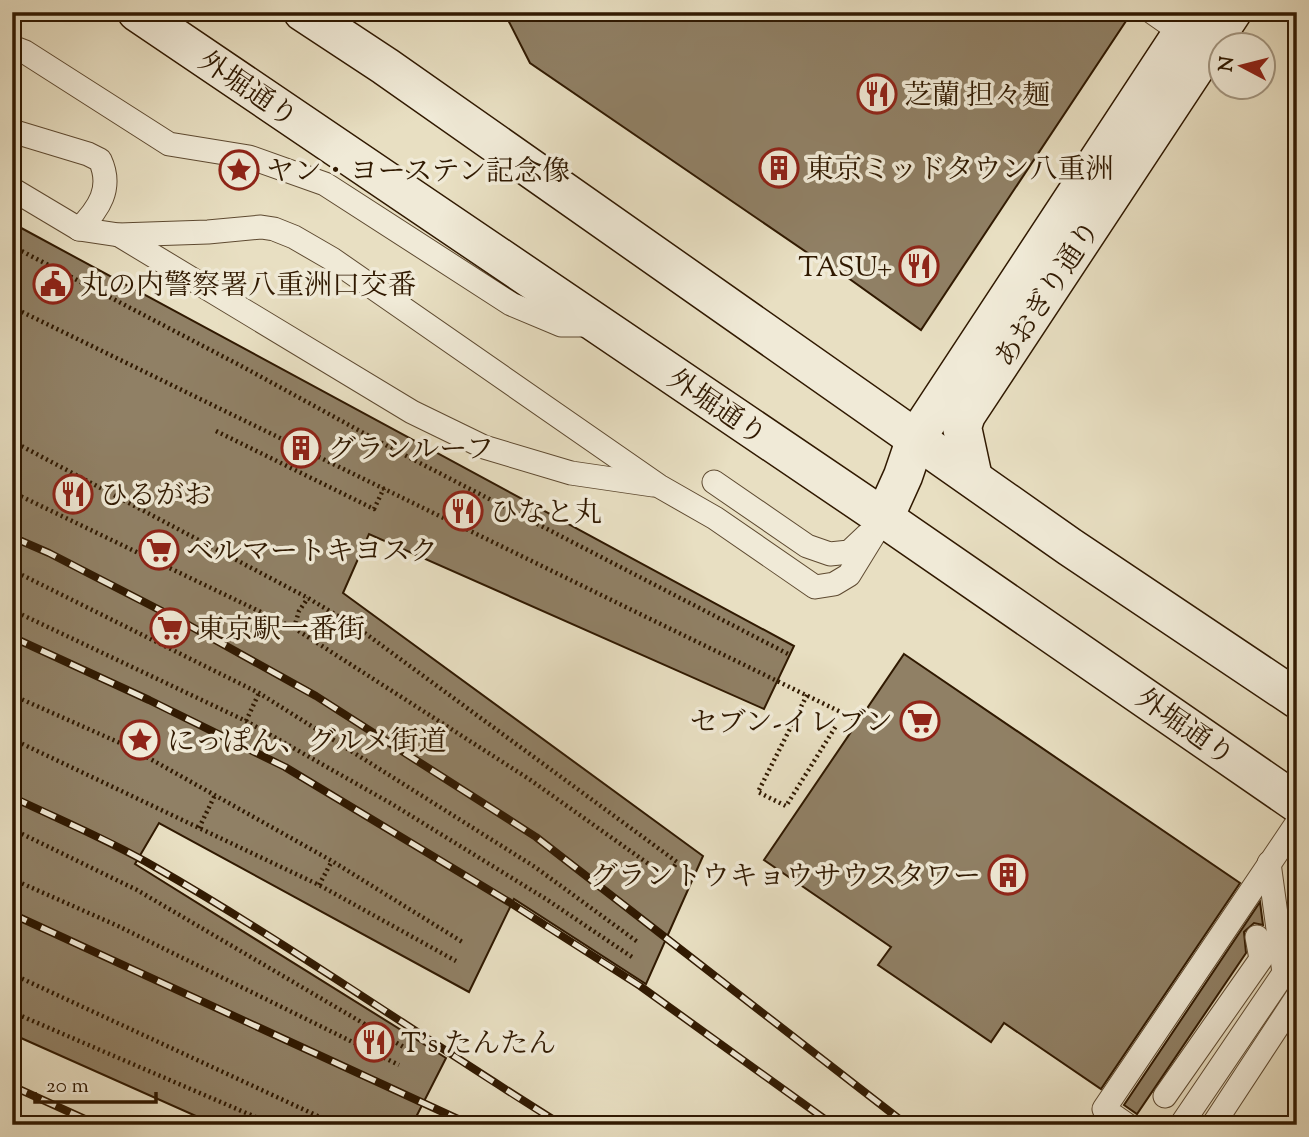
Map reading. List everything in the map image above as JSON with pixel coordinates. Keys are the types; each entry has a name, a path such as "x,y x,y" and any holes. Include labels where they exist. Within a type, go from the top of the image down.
{"main road":[{"name":"外堀通り","path":"137,12 884,518 1297,803"},
{"path":"303,12 385,66 1190,629 1297,699"},
{"path":"340,12 385,66"},
{"name":"あおぎり通り","path":"973,478 962,427 966,415 1232,12"},
{"name":"あおぎり通り","path":"884,518 916,438 1177,19"}],"lane":[{"path":"12,47 25,52 169,144 249,157 325,184 511,304 561,326 598,325"},
{"path":"12,131 82,151 100,160 106,181 104,193 90,218 79,229"},
{"path":"12,189 79,229 119,235 261,227 293,237 332,258 659,486 715,518 815,587 834,584 849,575 884,518"},
{"path":"119,235 412,412 484,447 571,473 659,486"},
{"path":"714,482 807,545 830,554 849,552 884,518"},
{"path":"1127,1125 1104,1109 1297,824"},
{"path":"1181,1125 1284,974 1269,863"},
{"path":"1165,1096 1261,959 1257,937"},
{"path":"1213,1125 1297,998"}],"path":[{"path":"12,246 391,448 790,655"},
{"path":"12,307 859,721"},
{"path":"216,431 374,509 384,488"},
{"path":"12,441 308,597 369,636 677,862 667,877 529,779 294,628 12,492"},
{"path":"12,570 259,693 535,867 639,943"},
{"path":"294,628 299,611 308,597"},
{"path":"12,610 246,721 392,804 546,899 632,957"},
{"path":"246,721 259,693"},
{"path":"12,695 129,747 332,861 464,943"},
{"path":"807,695 758,792 786,806 836,726"},
{"path":"12,739 319,885 456,961"},
{"path":"199,828 215,795"},
{"path":"12,829 137,890 407,1049"},
{"path":"319,885 332,861"},
{"path":"12,879 118,926 399,1065"},
{"path":"12,974 337,1125"},
{"path":"12,1012 274,1125"},
{"path":"12,1114 33,1125"}],"building":[{"path":"504,12 1132,12 921,330 816,255 815,258 530,63"},
{"path":"12,223 794,646 764,709 369,534 343,593 703,856 646,984 514,899 469,992 159,823 135,864 446,1058 412,1125 216,1125 12,1034"},
{"name":"グラントウキョウサウスタワー","path":"904,654 1240,883 1101,1089 1004,1023 991,1042 878,965 891,947 764,860"},
{"path":"1260,902 1263,925 1254,923 1244,932 1246,953 1137,1114 1124,1105"}],"railway":[{"path":"12,537 49,553 183,622 316,696 536,837 907,1125"},
{"path":"12,637 285,767 509,902 640,986 833,1125"},
{"path":"12,797 120,848 207,898 562,1125"},
{"path":"12,914 471,1125"},
{"path":"12,1086 98,1125"}],"place":[{"name":"芝蘭 担々麺","path":"877,94"},
{"name":"東京ミッドタウン八重洲","path":"779,168"},
{"name":"ヤン・ヨーステン記念像","path":"239,170"},
{"name":"TASU+","path":"919,266"},
{"name":"丸の内警察署八重洲口交番","path":"53,284"},
{"name":"グランルーフ","path":"301,448"},
{"name":"ひるがお","path":"73,494"},
{"name":"ひなと丸","path":"463,511"},
{"name":"ベルマートキヨスク","path":"159,550"},
{"name":"東京駅一番街","path":"170,628"},
{"name":"セブン-イレブン","path":"920,721"},
{"name":"にっぽん、グルメ街道","path":"140,740"},
{"name":"グラントウキョウサウスタワー","path":"1008,875"},
{"name":"T's たんたん","path":"374,1042"}]}
